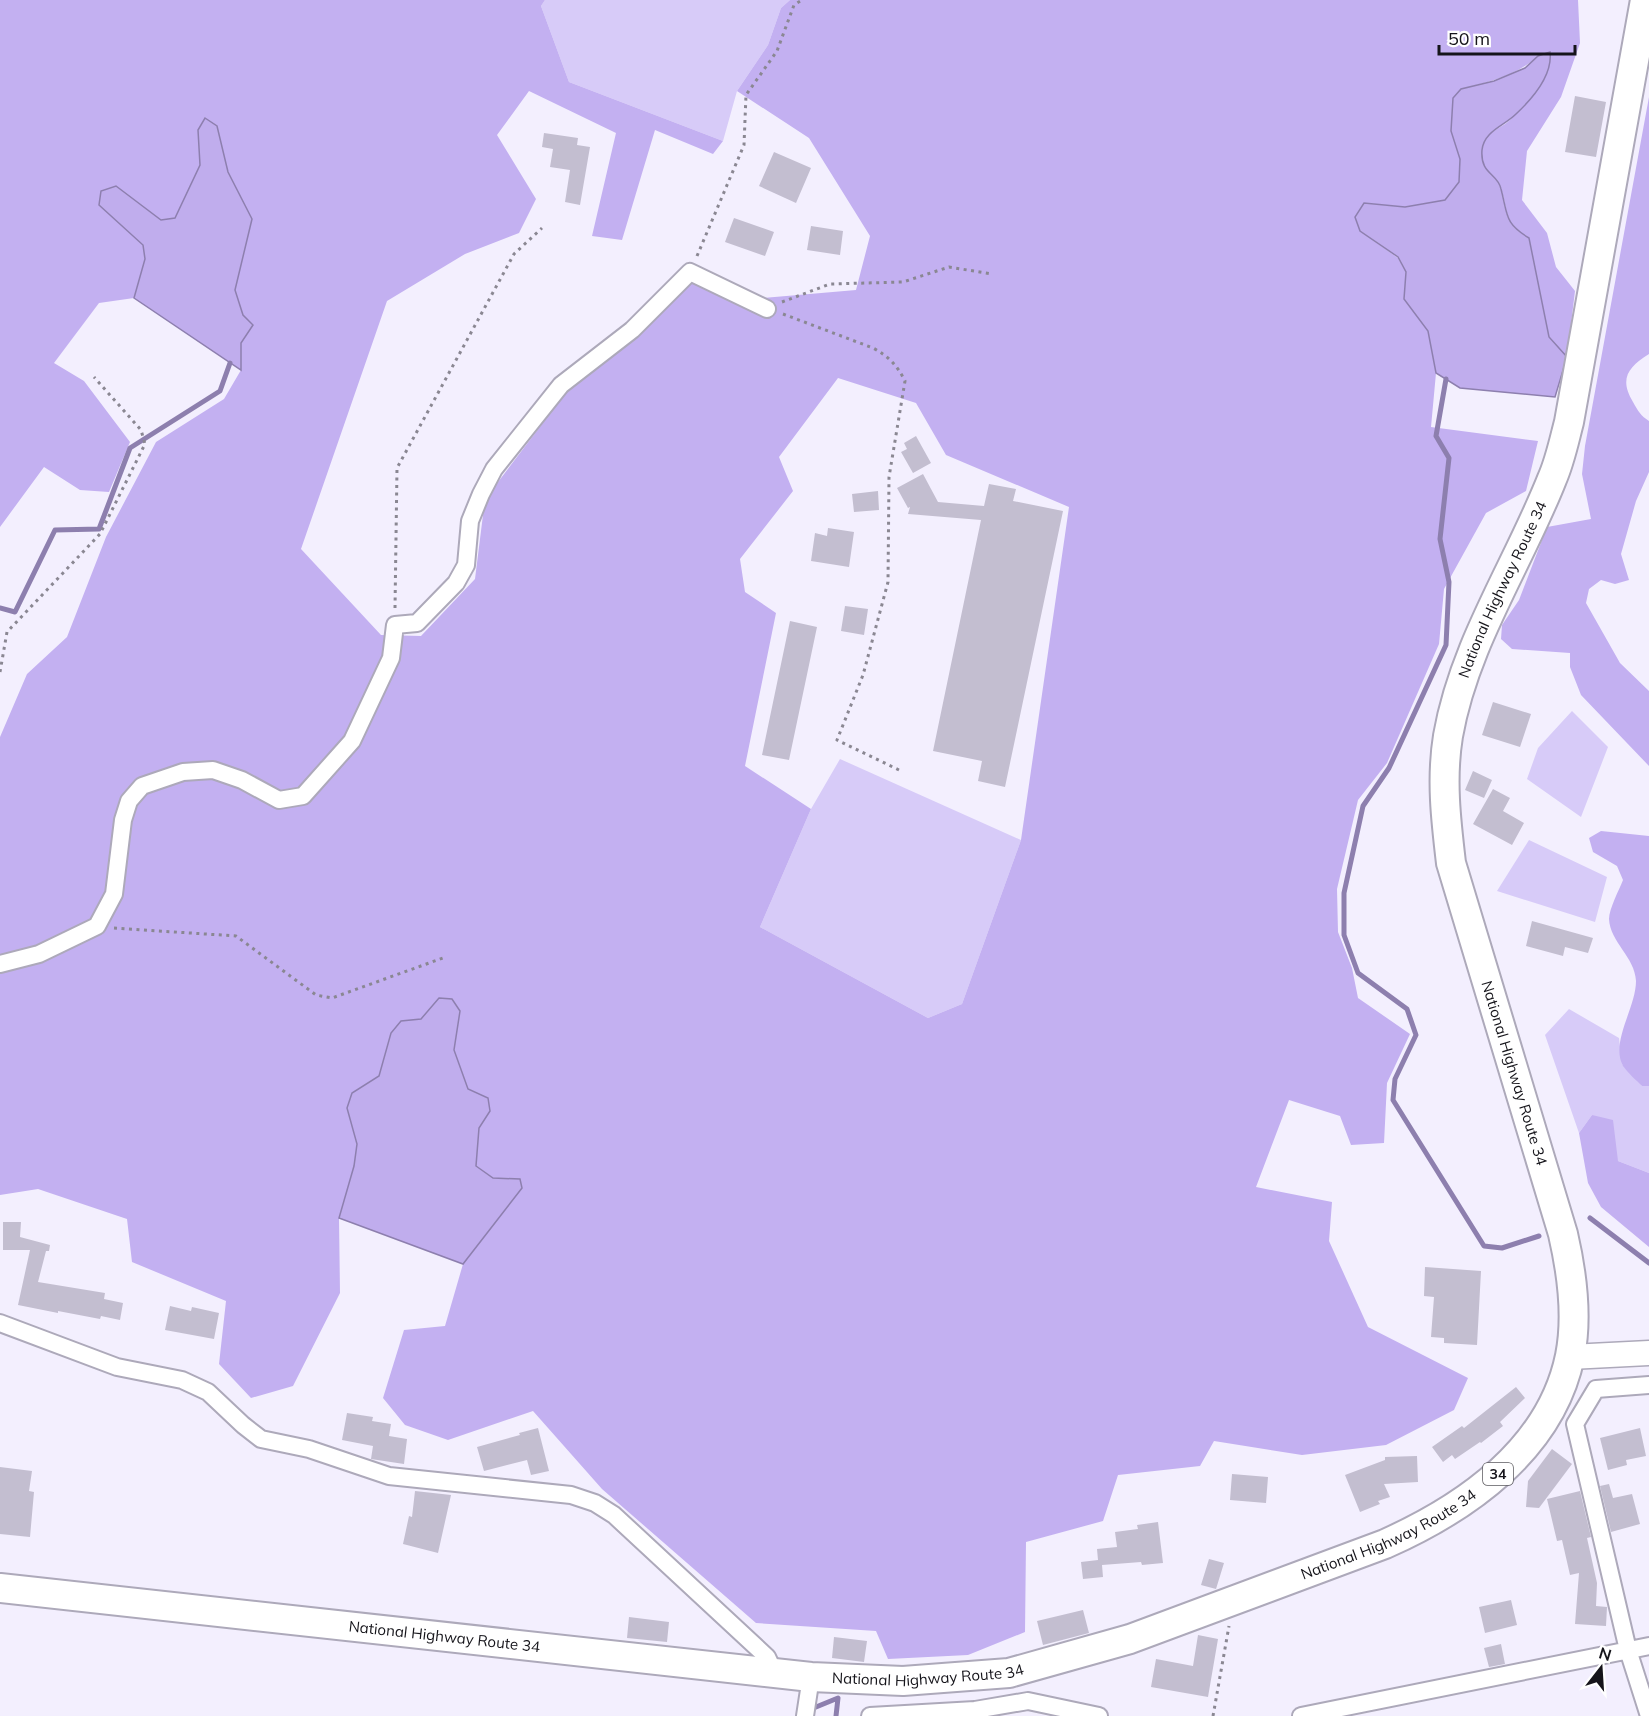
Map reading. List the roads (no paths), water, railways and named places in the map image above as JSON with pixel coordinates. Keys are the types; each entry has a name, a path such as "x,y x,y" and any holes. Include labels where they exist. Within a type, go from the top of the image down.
{"highway":[{"name":"National Highway Route 34","path":"0,1588 811,1677 903,1682 1009,1673 1130,1639 1385,1544 1418,1529 1459,1505 1489,1483 1521,1451 1539,1427 1558,1392 1570,1357 1573,1325 1572,1293 1566,1244 1451,864 1445,814 1444,774 1448,736 1470,659 1553,477 1569,422 1645,0"}],"main road":[{"path":"1570,1357 1649,1353"}],"street":[{"path":"0,964 39,954 97,926 114,894 123,820 129,801 142,786 183,772 213,770 242,780 279,800 303,796 352,741 391,658 395,625 417,623 456,583 466,565 470,521 494,469 561,385 632,330 690,272 767,309"},
{"path":"0,1323 117,1367 182,1380 208,1392 243,1425 261,1438 309,1449 389,1476 570,1495 595,1503 614,1515 767,1657 774,1672"},
{"path":"1649,1385 1596,1389 1575,1424 1628,1650 1649,1716"},
{"path":"1301,1716 1649,1646"},
{"path":"805,1716 811,1677"},
{"path":"870,1716 975,1710 1028,1701 1099,1716"}],"waterway":[{"path":"0,608 15,612 55,530 99,529 130,448 220,391 230,363"},
{"path":"1446,379 1436,436 1449,458 1440,539 1449,582 1446,645 1389,768 1363,806 1344,893 1344,935 1358,973 1407,1009 1416,1035 1395,1079 1393,1100 1484,1246 1502,1248 1539,1236"},
{"path":"1590,1218 1649,1263"},
{"path":"816,1707 838,1698 836,1716"}]}
